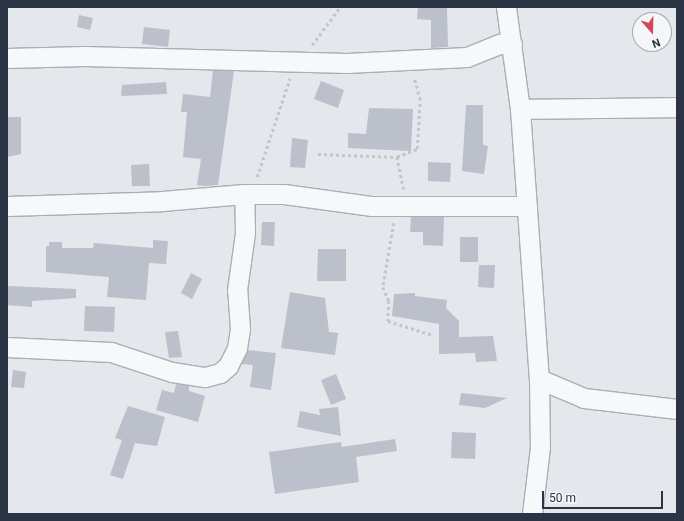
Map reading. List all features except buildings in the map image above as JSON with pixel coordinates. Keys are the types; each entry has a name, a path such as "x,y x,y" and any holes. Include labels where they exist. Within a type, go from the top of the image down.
{"street":[{"path":"506,7 520,110 539,379 540,447 532,514"},
{"path":"7,58 84,56 300,61 411,60 467,57 500,44 512,44"},
{"path":"520,110 677,107"},
{"path":"7,206 162,201 246,194 284,194 402,207 526,206"},
{"path":"7,346 111,352 172,372 205,377 220,373 228,366 237,348 240,328 237,290 245,233 246,194"},
{"path":"539,379 584,398 677,409"}],"path":[{"path":"246,194 275,130 287,83 300,61 340,7"},
{"path":"318,154 397,157 414,153 417,149 420,100 411,60"},
{"path":"397,157 402,207 383,287 389,301 388,321 433,335"}]}
